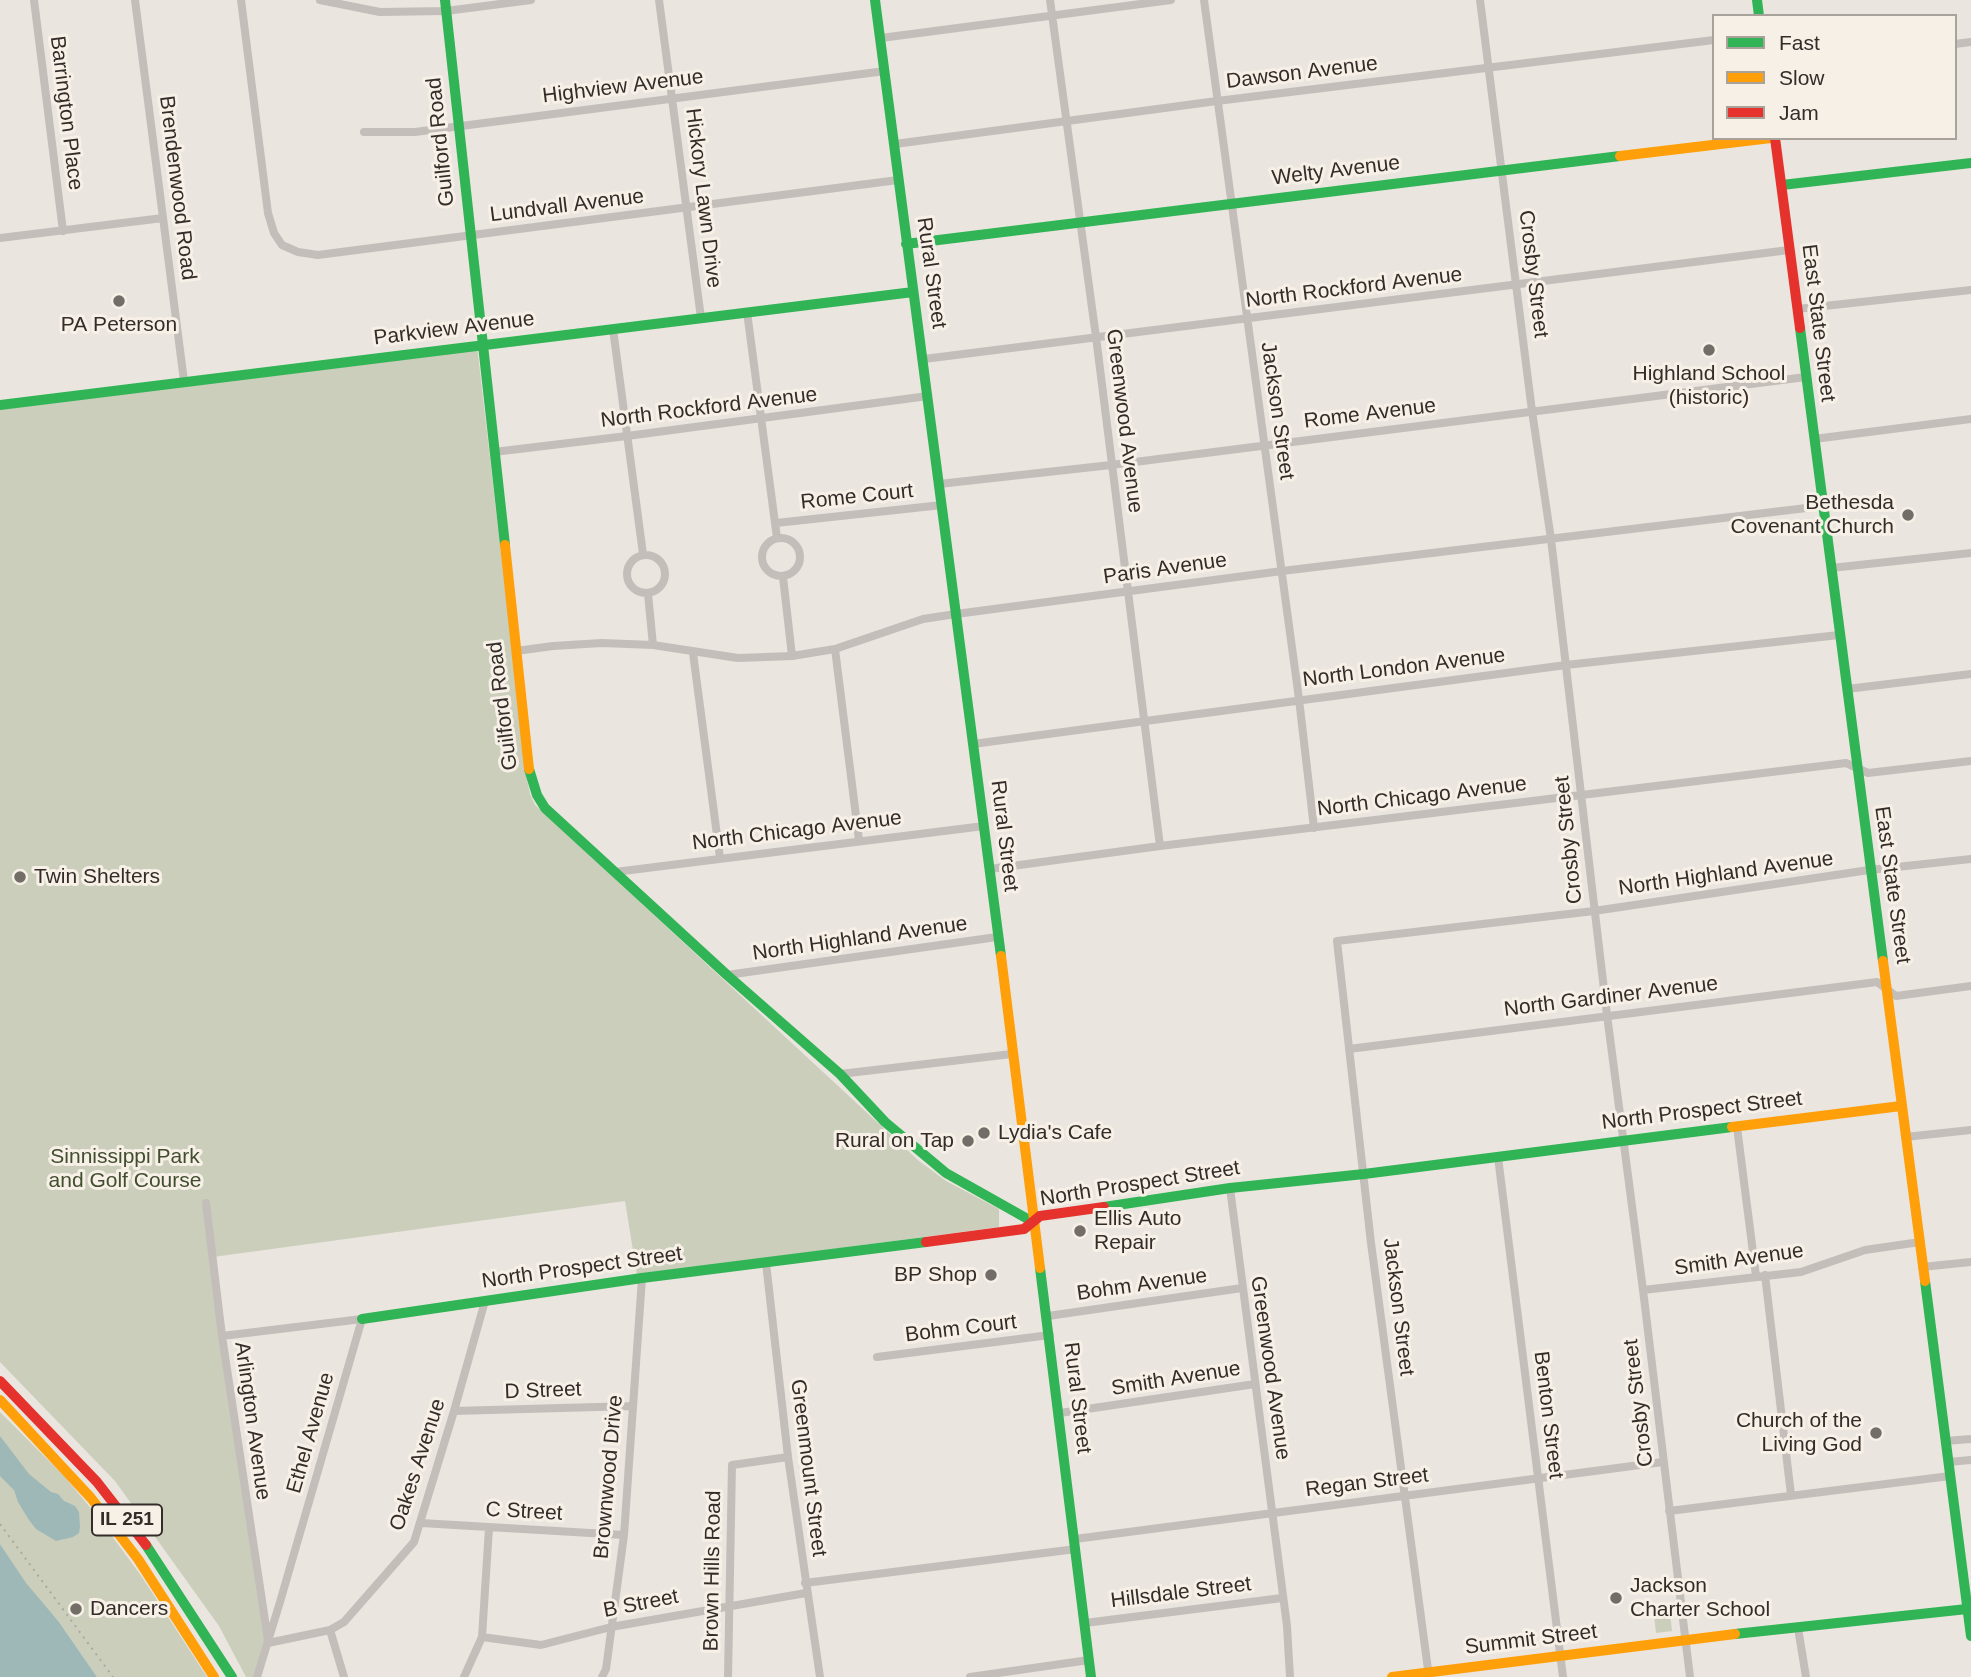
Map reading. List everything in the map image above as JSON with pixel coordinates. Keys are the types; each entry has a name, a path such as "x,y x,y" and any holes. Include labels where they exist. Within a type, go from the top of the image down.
{"street":[{"name":"Barrington Place","path":"34,0 63,231"},
{"name":"Brendenwood Road","path":"135,0 184,382"},
{"name":"Lundvall Avenue","path":"241,0 268,213 274,233 282,245 298,252 318,255 898,180"},
{"path":"320,0 380,12 531,0"},
{"name":"Hickory Lawn Drive","path":"659,0 701,318"},
{"name":"Rural Street","path":"875,0 990,869 1033,1222 1048,1316 1091,1677"},
{"name":"Greenwood Avenue","path":"1050,0 1096,337 1160,846"},
{"path":"881,38 1171,0"},
{"name":"Jackson Street","path":"1204,0 1282,571 1314,828"},
{"name":"Crosby Street","path":"1480,0 1532,411 1551,539 1594,911 1690,1677"},
{"name":"Guilford Road","path":"445,5 530,776 537,795 545,808 727,975 840,1074 886,1122 934,1164 1033,1222"},
{"name":"Dawson Avenue","path":"895,144 1712,40"},
{"name":"Highview Avenue","path":"364,132 415,132 885,71"},
{"name":"Welty Avenue","path":"906,244 1756,140"},
{"name":"East State Street","path":"1773,140 1782,185 1882,985 1920,1242 1971,1636"},
{"path":"1782,185 1971,163"},
{"path":"0,238 163,218"},
{"name":"North Rockford Avenue","path":"923,359 1789,250"},
{"path":"1797,309 1971,290"},
{"name":"Parkview Avenue","path":"0,405 913,292"},
{"path":"747,313 778,538"},
{"path":"613,329 643,554"},
{"name":"Rome Avenue","path":"939,484 1111,465 1805,377"},
{"name":"North Rockford Avenue","path":"494,452 928,396"},
{"path":"1814,439 1971,419"},
{"name":"Rome Court","path":"776,523 942,505"},
{"name":"Paris Avenue","path":"516,651 590,644 653,645 738,658 792,656 835,649 923,619 956,614 1282,571 1822,506"},
{"path":"778,538 765,547 762,560 769,572 783,577"},
{"path":"778,538 792,542 799,554 796,568 783,577"},
{"path":"1830,568 1971,553"},
{"path":"643,554 657,558 665,571 662,583 648,594"},
{"path":"643,554 630,563 626,575 633,587 648,594"},
{"path":"783,577 792,656"},
{"path":"648,594 653,645"},
{"name":"North London Avenue","path":"973,744 1566,665 1839,635"},
{"path":"835,649 859,841"},
{"path":"693,653 720,858"},
{"path":"1846,689 1971,674"},
{"name":"North Chicago Avenue","path":"990,869 1846,763 1868,773 1971,761"},
{"name":"North Chicago Avenue","path":"615,872 984,826"},
{"name":"North Highland Avenue","path":"1336,942 1594,911 1869,870 1971,859"},
{"name":"North Highland Avenue","path":"727,975 997,937"},
{"name":"Jackson Street","path":"1336,942 1404,1496 1429,1674"},
{"name":"North Gardiner Avenue","path":"1349,1049 1607,1015 1882,985 1896,996 1971,986"},
{"path":"840,1074 1012,1054"},
{"name":"North Prospect Street","path":"222,1336 1024,1229 1040,1216 1230,1188 1364,1174 1901,1106"},
{"path":"1737,1127 1791,1495"},
{"path":"1905,1137 1971,1130"},
{"name":"Benton Street","path":"1498,1157 1563,1677"},
{"name":"Greenwood Avenue","path":"1230,1188 1287,1626 1290,1677"},
{"name":"Arlington Avenue","path":"206,1203 222,1336 268,1643"},
{"name":"Smith Avenue","path":"1643,1290 1801,1272 1865,1250 1920,1242"},
{"path":"1923,1267 1971,1262"},
{"name":"Greenmount Street","path":"765,1263 806,1593 820,1677"},
{"name":"Brownwood Drive","path":"602,1677 606,1669 624,1535 642,1278"},
{"name":"Bohm Avenue","path":"1048,1316 1242,1288"},
{"name":"Oakes Avenue","path":"268,1643 330,1630 344,1622 414,1542 485,1301"},
{"name":"Ethel Avenue","path":"257,1677 362,1319"},
{"name":"Bohm Court","path":"877,1357 1050,1335"},
{"name":"IL 251","path":"0,1381 105,1492 156,1558 232,1677"},
{"name":"Smith Avenue","path":"1060,1413 1255,1384"},
{"name":"IL 251","path":"0,1400 91,1498 122,1538 214,1677"},
{"name":"D Street","path":"454,1411 633,1406"},
{"path":"1945,1441 1971,1438"},
{"name":"Brown Hills Road","path":"728,1677 732,1465 788,1457"},
{"path":"1948,1462 1971,1460"},
{"name":"Regan Street","path":"805,1583 1272,1512 1663,1462"},
{"path":"1669,1511 1950,1476"},
{"name":"C Street","path":"421,1523 624,1535"},
{"path":"464,1677 482,1637 489,1528"},
{"name":"B Street","path":"482,1637 541,1644 611,1627 806,1593"},
{"name":"Hillsdale Street","path":"1085,1623 1282,1598"},
{"name":"Summit Street","path":"1392,1677 1685,1640 1967,1609"},
{"path":"1798,1628 1806,1677"},
{"path":"330,1630 344,1677"},
{"path":"970,1677 1089,1660"}],"green space":[{"name":"Sinnissippi Park and Golf Course","path":"477,346 527,779 535,805 919,1161 946,1181 999,1209 999,1227 637,1275 625,1201 213,1257 268,1643 253,1677 246,1677 219,1626 115,1481 0,1362 0,407"},
{"path":"0,1412 64,1476 98,1517 142,1577 207,1677 97,1677 59,1622 31,1592 0,1544"},
{"path":"1669,1604 1672,1631 1656,1633 1653,1606"}],"water":[{"path":"0,1436 29,1474 51,1492 75,1506 79,1512 79,1533 56,1541 36,1529 18,1502 14,1490 0,1476"},
{"path":"0,1544 26,1583 59,1622 97,1677 0,1677"}],"railway":[{"path":"0,1524 113,1677"}],"traffic: fast":[{"path":"445,0 505,545"},
{"path":"875,0 1001,956"},
{"path":"1757,0 1759,14"},
{"path":"906,244 1620,156"},
{"path":"1782,185 1971,163"},
{"path":"0,405 913,292"},
{"path":"1800,328 1883,961"},
{"path":"529,769 537,795 545,808 727,975 840,1074 885,1122 946,1173 1033,1222"},
{"path":"1104,1207 1230,1188 1364,1174 1732,1127"},
{"path":"362,1319 642,1278 926,1242"},
{"path":"1040,1268 1091,1677"},
{"path":"1925,1281 1971,1636"},
{"path":"146,1545 232,1677"},
{"path":"1735,1634 1967,1609"}],"traffic: slow":[{"path":"1620,156 1754,140"},
{"path":"505,545 529,769"},
{"path":"1001,956 1040,1268"},
{"path":"1883,961 1925,1281"},
{"path":"1732,1127 1901,1106"},
{"path":"0,1400 91,1498 138,1559 214,1677"},
{"path":"1392,1677 1735,1634"}],"traffic: jam":[{"path":"1775,140 1800,328"},
{"path":"926,1242 1024,1229 1040,1216 1104,1207"},
{"path":"0,1381 97,1482 146,1545"}],"place":[{"name":"PA Peterson","path":"119,301"},
{"name":"Highland School (historic)","path":"1709,350"},
{"name":"Bethesda Covenant Church","path":"1908,515"},
{"name":"Twin Shelters","path":"20,877"},
{"name":"Lydia's Cafe","path":"984,1133"},
{"name":"Rural on Tap","path":"968,1141"},
{"name":"Ellis Auto Repair","path":"1080,1231"},
{"name":"BP Shop","path":"991,1275"},
{"name":"Church of the Living God","path":"1876,1433"},
{"name":"Jackson Charter School","path":"1616,1598"},
{"name":"Dancers","path":"76,1609"}]}
